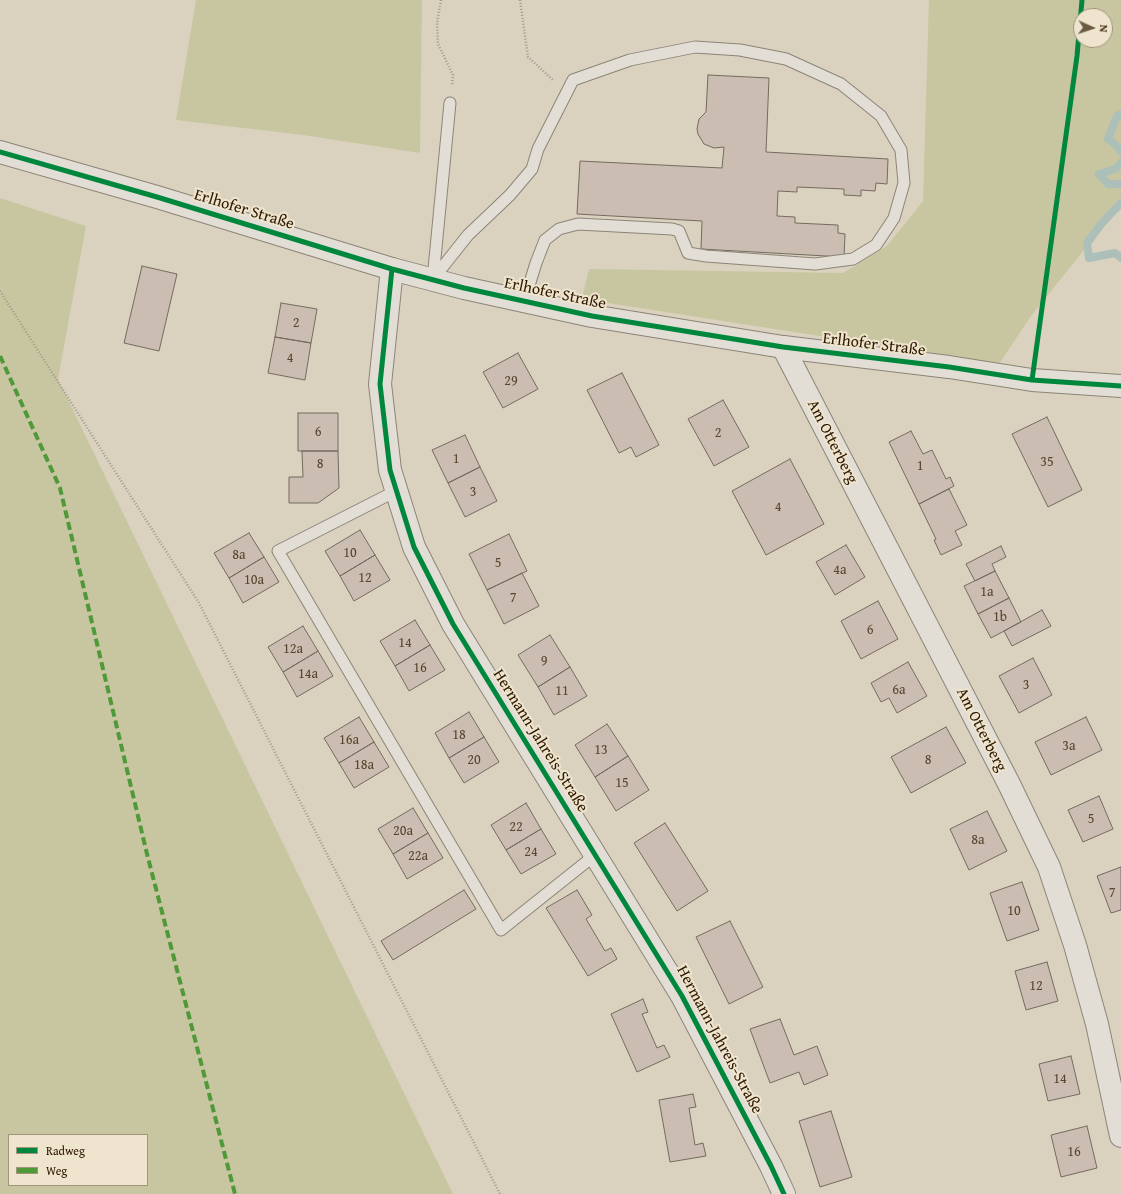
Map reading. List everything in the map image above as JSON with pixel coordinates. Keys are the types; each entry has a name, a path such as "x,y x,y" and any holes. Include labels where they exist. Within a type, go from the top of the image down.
{"street":[{"name":"Erlhofer Straße","path":"0,152 157,197 392,270 524,302 592,316 783,347 949,367 1032,380 1121,386"},
{"name":"Hermann-Jahreis-Straße","path":"392,270 380,384 390,470 414,547 453,624 682,996 771,1166 784,1194"},
{"name":"Am Otterberg","path":"783,347 1001,770 1049,867 1075,945 1097,1024 1121,1136"}],"lane":[{"path":"433,280 468,235 510,195 532,169 538,149 573,80 630,60 695,47 740,50 786,59 841,84 881,116 901,150 904,183 894,218 876,245 853,259 815,264 706,256 688,253 679,231 672,229 578,224 559,229 545,240 524,302"},
{"path":"433,280 450,103"},
{"path":"396,492 278,551 501,930 595,855"}],"path":[{"path":"441,0 437,24 438,44 453,75 450,103"},
{"path":"520,0 528,57 566,94"},
{"path":"0,291 199,603 500,1194"}],"shaded area":[{"path":"196,0 422,0 420,153 303,135 176,120"},
{"path":"929,0 1121,0 1121,204 1031,316 999,364 582,299 589,269 843,273 887,246 923,201"},
{"path":"0,198 86,226 58,379 453,1194 0,1194"}],"building":[{"path":"708,75 769,78 766,152 888,159 887,184 876,183 875,191 861,190 861,196 844,195 844,189 797,187 797,192 778,191 777,216 795,217 795,223 838,225 838,233 845,234 844,257 701,249 702,221 577,214 580,161 722,168 724,147 714,148 704,144 698,134 697,129 699,119 706,112"},
{"path":"142,266 177,274 159,351 124,343"},
{"path":"281,303 317,309 311,343 275,337"},
{"path":"275,337 311,343 305,380 268,373"},
{"path":"518,353 538,389 503,408 483,372"},
{"path":"622,373 659,445 636,457 631,447 619,453 587,390"},
{"path":"723,400 749,447 714,466 688,419"},
{"path":"298,413 338,413 338,451 298,451"},
{"path":"1047,417 1082,490 1048,507 1012,434"},
{"path":"911,431 923,454 932,450 946,479 950,477 954,486 919,504 889,442"},
{"path":"465,435 480,467 448,483 432,450"},
{"path":"302,451 338,451 339,488 318,503 289,503 289,477 303,477"},
{"path":"790,459 824,524 766,555 732,491"},
{"path":"480,467 497,501 465,517 448,483"},
{"path":"949,489 967,525 955,531 962,545 941,555 934,540 936,539 919,504"},
{"path":"360,530 375,555 340,576 325,551"},
{"path":"249,533 264,557 229,578 214,553"},
{"path":"509,534 527,571 487,590 469,554"},
{"path":"846,545 865,577 835,595 816,562"},
{"path":"1001,546 1006,557 992,564 995,571 975,581 966,564"},
{"path":"375,555 390,580 354,601 340,576"},
{"path":"264,557 279,582 243,603 229,578"},
{"path":"995,571 1009,598 978,614 964,586"},
{"path":"522,573 539,606 504,624 487,590"},
{"path":"1009,598 1021,622 991,638 978,614"},
{"path":"878,601 898,639 861,659 841,621"},
{"path":"1042,610 1051,626 1012,646 1004,631"},
{"path":"415,620 430,645 395,666 380,641"},
{"path":"303,626 318,651 283,672 268,647"},
{"path":"550,635 570,667 538,687 518,655"},
{"path":"430,645 445,670 409,691 395,666"},
{"path":"318,651 333,676 297,697 283,672"},
{"path":"1033,658 1052,695 1019,713 999,676"},
{"path":"908,662 927,696 897,713 889,698 881,702 871,683"},
{"path":"570,667 587,696 554,715 538,687"},
{"path":"469,712 484,737 449,758 435,733"},
{"path":"359,717 374,742 339,763 324,738"},
{"path":"1086,717 1102,750 1051,775 1035,742"},
{"path":"607,724 628,756 595,777 575,745"},
{"path":"946,727 966,763 911,793 891,757"},
{"path":"484,737 499,762 464,783 449,758"},
{"path":"374,742 389,767 354,788 339,763"},
{"path":"628,756 649,790 616,811 595,777"},
{"path":"1099,796 1113,829 1083,842 1068,810"},
{"path":"526,803 541,829 506,850 491,825"},
{"path":"413,808 428,833 393,854 378,829"},
{"path":"987,811 1007,851 969,870 950,829"},
{"path":"665,823 708,891 677,911 634,843"},
{"path":"541,829 556,854 521,874 506,850"},
{"path":"428,833 443,858 407,879 393,854"},
{"path":"1121,867 1121,910 1111,913 1097,876"},
{"path":"1022,882 1039,930 1007,941 990,893"},
{"path":"464,890 476,909 393,960 381,941"},
{"path":"577,890 592,915 586,919 605,951 611,948 617,959 588,976 546,908"},
{"path":"730,921 763,987 729,1004 696,937"},
{"path":"1047,962 1058,1001 1026,1010 1015,971"},
{"path":"643,999 648,1012 642,1014 657,1048 664,1045 670,1057 637,1072 611,1014"},
{"path":"780,1019 794,1055 817,1046 828,1075 804,1085 799,1072 770,1083 750,1029"},
{"path":"1071,1056 1080,1094 1048,1101 1039,1064"},
{"path":"693,1094 696,1107 689,1108 695,1145 703,1143 706,1156 670,1162 659,1100"},
{"path":"831,1111 852,1177 820,1187 799,1121"},
{"path":"1087,1126 1097,1168 1061,1177 1051,1135"}],"waterway":[{"path":"1121,114 1117,116 1108,139 1119,148 1121,152"},
{"path":"1121,163 1115,169 1099,174 1108,184 1121,184"},
{"path":"1121,203 1102,223 1087,243 1089,258 1115,253 1121,258"}],"marked path":[{"path":"0,356 60,488 147,854 235,1194"}],"cycle path":[{"path":"1032,380 1077,56 1082,0"},
{"path":"0,152 157,197 392,269 464,288 592,316 783,347 949,367 1032,380 1121,386"},
{"path":"392,269 380,384 390,470 414,547 453,624 682,996 771,1166 784,1194"}]}
